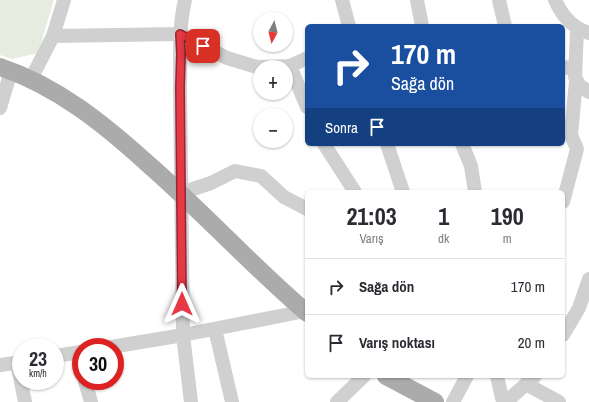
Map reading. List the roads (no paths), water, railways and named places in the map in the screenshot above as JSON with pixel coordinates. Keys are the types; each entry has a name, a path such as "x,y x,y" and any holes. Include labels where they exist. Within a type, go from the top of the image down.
{"main road":[{"path":"6,69 31,79 80,108 97,120 181,193 305,311"},
{"path":"390,378 436,402"}],"street":[{"path":"31,79 53,36 64,0"},
{"path":"185,0 180,34 183,335 191,402"},
{"path":"342,0 348,24"},
{"path":"417,0 422,24"},
{"path":"500,0 505,24"},
{"path":"555,0 559,10 583,32 572,72 571,135 577,149 565,194"},
{"path":"53,36 180,34 227,58 253,65"},
{"path":"293,65 305,59"},
{"path":"0,108 6,69"},
{"path":"572,72 579,85 589,92"},
{"path":"293,73 305,102"},
{"path":"565,140 577,149"},
{"path":"325,146 354,190"},
{"path":"388,146 403,190"},
{"path":"463,146 471,166 475,190"},
{"path":"181,193 211,183 235,172 261,176 284,197 305,208"},
{"path":"565,332 586,299 589,279"},
{"path":"124,345 305,312"},
{"path":"216,329 232,402"},
{"path":"0,365 12,363"},
{"path":"344,400 362,378"},
{"path":"453,402 466,378"},
{"path":"498,378 503,402"},
{"path":"506,402 530,380 558,402"},
{"path":"23,390 25,402"},
{"path":"87,390 90,402"}]}
